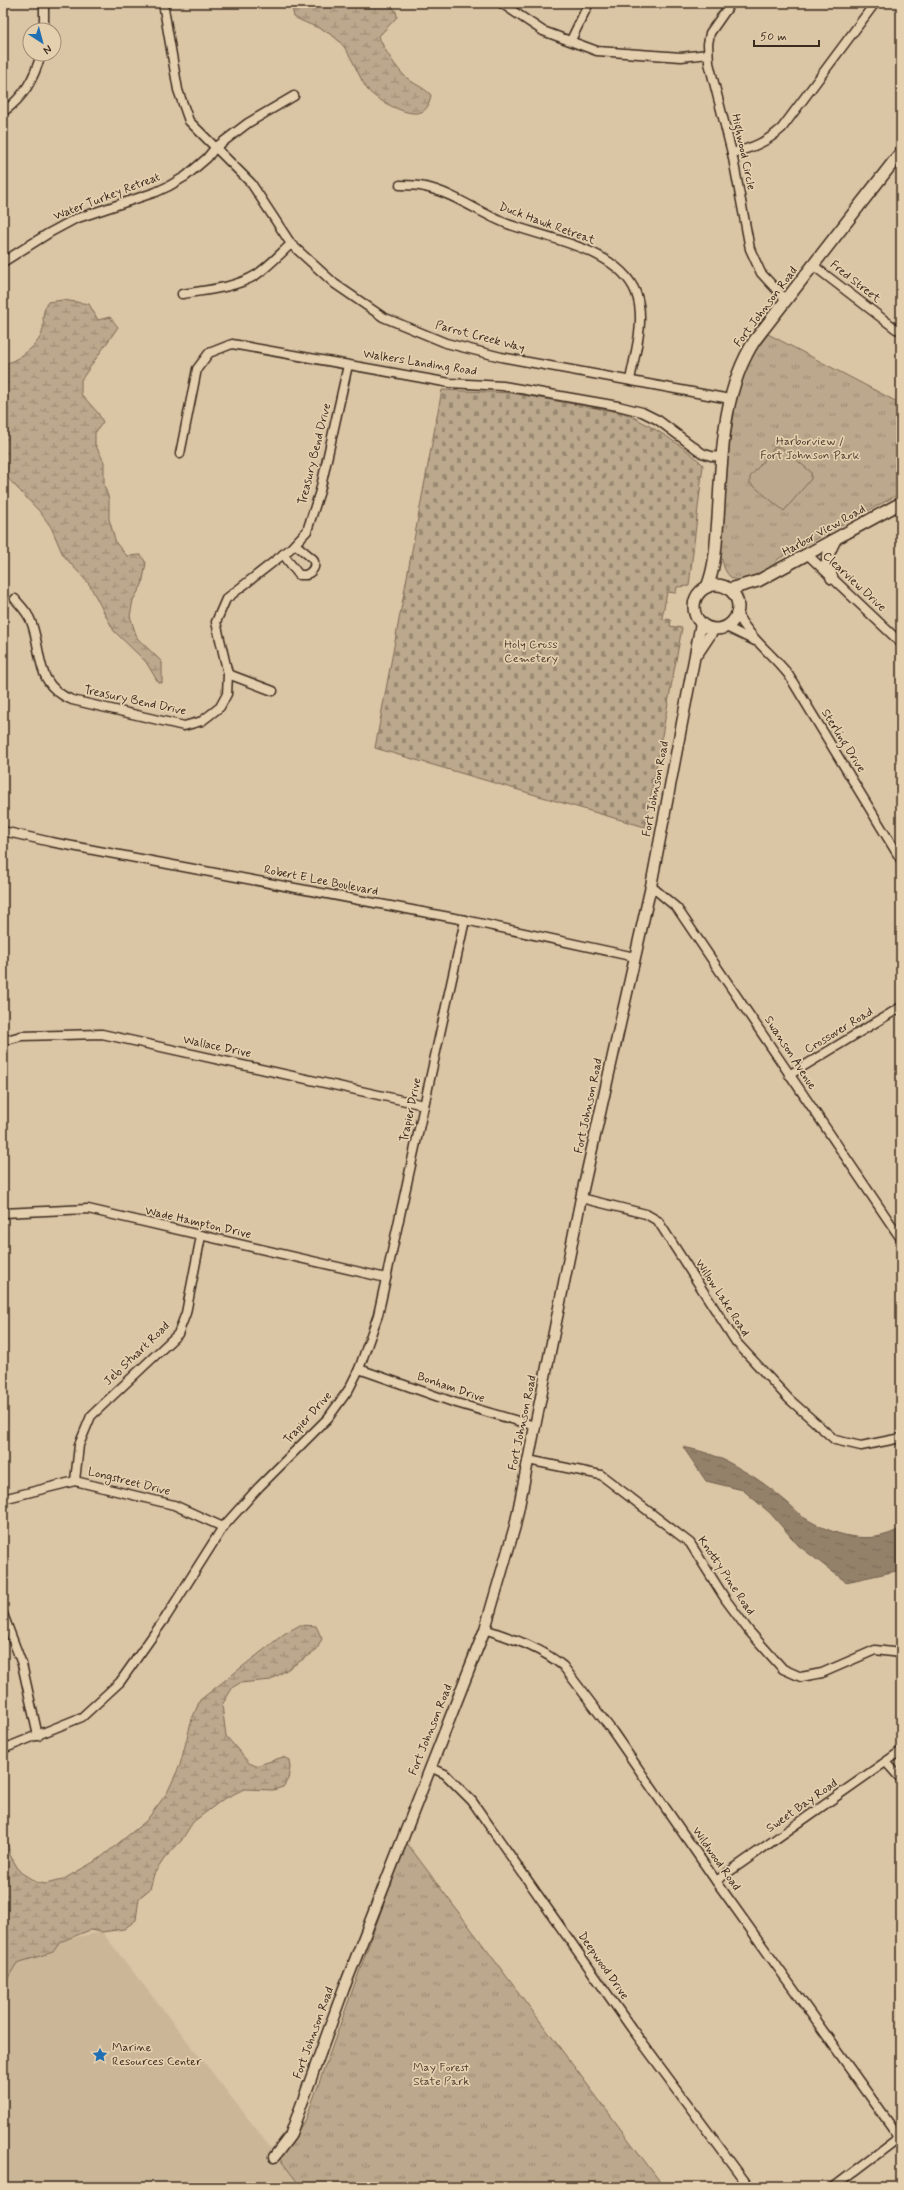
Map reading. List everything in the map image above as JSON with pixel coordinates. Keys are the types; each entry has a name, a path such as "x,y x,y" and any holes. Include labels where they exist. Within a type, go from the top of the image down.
{"main road":[{"name":"Fort Johnson Road","path":"707,587 715,554 722,457 730,399 747,352 901,152"},
{"name":"Harbor View Road","path":"728,588 758,581 901,504"},
{"path":"832,578 827,564 827,555 835,540"},
{"name":"Fort Johnson Road","path":"715,554 722,580 728,588"},
{"name":"Harbor View Road","path":"738,610 745,594 758,581"},
{"path":"719,585 728,588 737,600 738,610 731,624 726,627 714,629 701,623 695,615 694,604 698,594 707,587 719,585"}],"street":[{"path":"44,3 44,22"},
{"name":"Parrot Creek Way","path":"163,3 178,90 189,121 251,183 291,244 335,284 384,317 404,327 446,343 501,357 730,399"},
{"path":"501,3 543,30 597,50 680,57 708,54"},
{"path":"571,40 589,3"},
{"name":"Highwood Circle","path":"731,3 710,33 708,54 732,153 753,257 761,273 787,300"},
{"path":"732,153 760,144 782,128 875,3"},
{"path":"3,112 16,102 29,86 38,62"},
{"name":"Water Turkey Retreat","path":"3,262 49,233 75,219 156,192 169,186 186,176 207,158 215,148 248,123 294,96"},
{"name":"Duck Hawk Retreat","path":"400,185 424,186 450,196 506,223 583,248 611,263 623,274 636,293 640,317 630,380"},
{"path":"182,294 227,286 248,280 258,274 291,244"},
{"name":"Fred Street","path":"814,266 851,296 896,329 901,330"},
{"name":"Walkers Landing Road","path":"180,454 197,369 204,359 217,349 232,344 241,344 348,365 450,382 503,386 618,406 642,412 658,420 702,453 722,457"},
{"name":"Treasury Bend Drive","path":"15,599 27,613 33,625 44,677 59,695 72,700 184,726 202,721 220,708 227,694 228,674 216,622 226,600 295,544 307,531 320,491 348,365"},
{"path":"283,554 299,575 306,575 312,571 314,567 313,559 295,544"},
{"name":"Clearview Drive","path":"808,555 901,643"},
{"name":"Sterling Drive","path":"738,610 756,641"},
{"name":"Fort Johnson Road","path":"274,2157 290,2136 344,1988 485,1630 514,1529 581,1198 651,886 701,623"},
{"name":"Sterling Drive","path":"726,627 756,641 776,659 788,674 901,860"},
{"name":"Fort Johnson Road","path":"694,662 703,643 714,629"},
{"path":"228,674 273,691"},
{"name":"Robert E Lee Boulevard","path":"3,831 52,842 465,920 635,957"},
{"name":"Swanson Avenue","path":"651,886 677,908 757,1024 789,1075 901,1239"},
{"name":"Trapier Drive","path":"3,1749 82,1717 120,1682 166,1617 222,1527 328,1418 349,1389 359,1369 378,1315 465,920"},
{"name":"Crossover Road","path":"789,1075 901,1007"},
{"name":"Wallace Drive","path":"3,1041 21,1036 102,1034 424,1105"},
{"name":"Willow Lake Road","path":"581,1198 646,1214 658,1221 736,1342 789,1399 835,1440 861,1446 901,1438"},
{"name":"Wade Hampton Drive","path":"3,1213 88,1209 386,1278"},
{"name":"Jeb Stuart Road","path":"75,1481 79,1445 90,1416 178,1334 186,1314 201,1236"},
{"name":"Bonham Drive","path":"359,1369 460,1404 536,1426"},
{"name":"Knotty Pine Road","path":"528,1460 601,1475 690,1543 726,1600 749,1631 783,1669 801,1677 822,1673 875,1650 901,1653"},
{"name":"Longstreet Drive","path":"3,1499 75,1481 174,1505 222,1527"},
{"path":"3,1614 22,1664 38,1736"},
{"name":"Wildwood Road","path":"485,1630 530,1645 553,1658 563,1666 613,1732 716,1881 900,2136"},
{"name":"Sweet Bay Road","path":"716,1881 901,1751"},
{"path":"886,1762 901,1779"},
{"name":"Deepwood Drive","path":"430,1767 445,1774 472,1801 632,2029 749,2187"},
{"path":"834,2187 900,2136"}],"shaded area":[{"name":"Marine Resources Center","path":"102,1932 301,2187 3,2187 3,1951"}],"green space":[{"path":"291,3 385,3 395,10 397,17 379,36 395,65 403,75 431,95 427,107 421,112 408,112 400,110 377,98 363,83 344,46 323,30 294,17"},
{"path":"63,300 89,304 98,320 110,317 118,327 81,380 81,394 98,413 103,422 95,433 95,444 104,462 104,485 109,499 109,519 116,543 127,556 141,555 146,563 142,585 133,600 130,616 137,638 162,662 162,683 158,682 146,662 114,631 89,584 63,555 51,527 40,512 3,473 3,364 20,357 36,343 42,333 43,315 48,302"},
{"name":"Harborview / Fort Johnson Park","path":"768,334 901,404 901,493 778,559 765,571 751,578 738,580 729,576 721,556 728,456 736,399 742,376 754,353"},
{"name":"Holy Cross Cemetery","path":"442,390 511,393 624,413 666,436 703,465 689,586 677,587 676,593 667,592 662,618 671,620 670,626 682,628 645,827 375,748"},
{"path":"775,447 781,447 811,472 811,479 784,511 750,483 750,477"},
{"path":"300,1625 316,1626 322,1639 316,1651 271,1680 240,1683 233,1687 222,1705 226,1736 249,1763 256,1766 283,1757 289,1760 290,1768 288,1779 283,1787 273,1790 244,1789 222,1800 193,1822 181,1841 164,1859 154,1874 150,1889 139,1898 136,1920 124,1929 102,1932 90,1930 60,1942 53,1952 17,1963 3,1986 3,1832 6,1836 10,1855 20,1872 36,1882 45,1884 62,1880 99,1859 146,1821 167,1793 180,1765 192,1719 200,1700 284,1634"},
{"name":"May Forest State Park","path":"406,1842 664,2187 301,2187 279,2158 306,2119"}],"water":[{"path":"683,1447 720,1458 755,1477 803,1517 826,1529 864,1538 889,1534 901,1528 901,1570 846,1582 799,1546 770,1513 743,1490 706,1481"}],"place":[{"name":"Marine Resources Center","path":"100,2055"}]}
